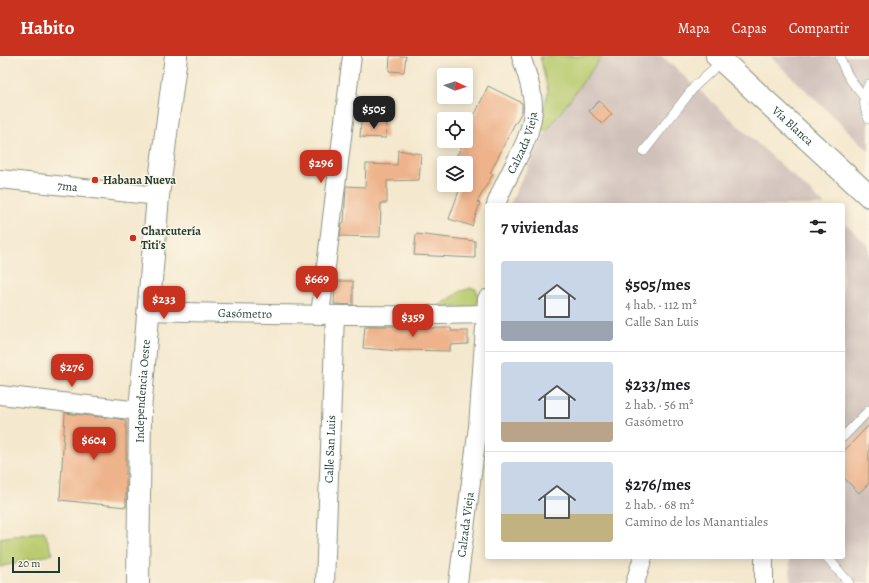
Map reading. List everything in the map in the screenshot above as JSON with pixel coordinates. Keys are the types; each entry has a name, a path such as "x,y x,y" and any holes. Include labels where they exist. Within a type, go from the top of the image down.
{"main road":[{"name":"Independencia Oeste","path":"138,583 140,411 147,311 158,196 176,56"},
{"name":"Vía Blanca","path":"719,58 869,196"}],"street":[{"name":"Calle San Luis","path":"325,583 328,315 352,56"},
{"name":"Calzada Vieja","path":"497,203 528,135 533,107 521,56"},
{"name":"7ma","path":"0,179 158,196"},
{"name":"Gasómetro","path":"147,311 328,315 485,314"},
{"name":"Calzada Vieja","path":"458,583 478,427 485,328"},
{"path":"0,394 140,411"},
{"path":"635,583 642,559"},
{"path":"764,559 764,583"}],"lane":[{"path":"840,56 852,83 865,98"},
{"path":"644,151 719,58"},
{"path":"869,84 866,90 864,108 869,119"},
{"path":"845,435 869,410"},
{"path":"828,559 849,583"}],"shaded area":[{"path":"602,56 662,56 823,203 511,203 546,132"},
{"path":"770,56 869,56 869,151"},
{"path":"845,224 869,246 869,583 791,583 789,559 845,559"}],"green space":[{"path":"540,56 602,56 546,132 539,128 548,92"},
{"path":"471,288 476,289 478,295 477,302 473,309 439,306 461,291"},
{"path":"44,531 53,554 0,567 0,538"}],"building":[{"path":"390,56 406,56 404,72 389,71"},
{"path":"488,86 522,103 522,111 490,173 493,174 477,202 480,203 472,226 449,219 459,192 473,192 473,156 456,156 461,148 473,148 473,119"},
{"path":"599,101 612,114 602,124 589,111"},
{"path":"361,122 387,123 386,138 360,137"},
{"path":"398,150 421,154 419,180 387,181 387,203 381,203 380,237 340,236 342,223 344,223 346,186 365,187 366,164 397,165"},
{"path":"416,234 475,241 475,258 414,255"},
{"path":"335,281 353,281 353,305 334,304"},
{"path":"365,326 425,326 425,328 451,328 451,331 468,331 468,344 450,345 450,351 399,351 363,348"},
{"path":"65,413 126,420 126,507 60,500"},
{"path":"869,425 869,483 859,493 845,479 845,450"}],"place":[{"name":"Habana Nueva","path":"95,180"},
{"name":"Charcutería Titi's","path":"133,238"}]}
